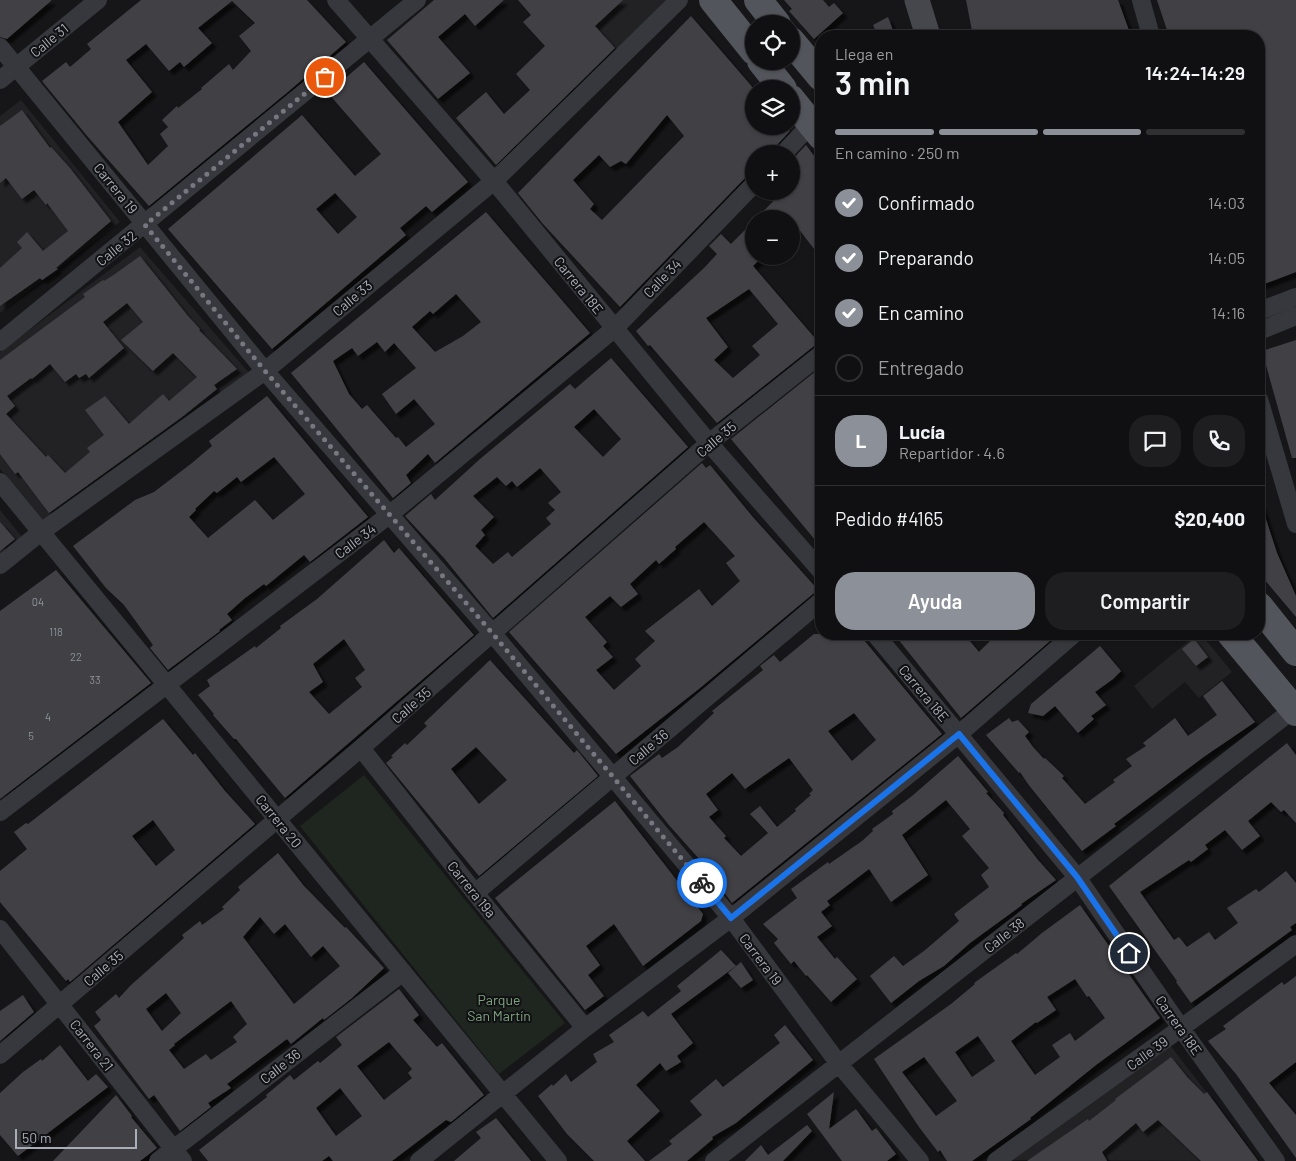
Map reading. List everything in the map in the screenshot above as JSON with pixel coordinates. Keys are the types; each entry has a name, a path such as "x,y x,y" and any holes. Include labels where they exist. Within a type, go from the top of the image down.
{"main road":[{"path":"714,0 745,40"},
{"path":"758,0 770,15"},
{"path":"800,52 815,70"},
{"path":"800,110 815,129"},
{"path":"1265,613 1296,652"},
{"path":"1236,640 1295,710"}],"street":[{"name":"Calle 31","path":"0,80 98,0"},
{"name":"Carrera 18E","path":"336,0 494,181 709,443 815,564"},
{"name":"Calle 32","path":"0,342 417,0"},
{"name":"Calle 33","path":"0,565 41,532 265,371 494,181 679,0"},
{"path":"917,0 926,30"},
{"path":"935,0 944,30"},
{"path":"1141,0 1149,30"},
{"name":"Carrera 19","path":"0,47 265,371 493,634 731,918 839,1064 920,1161"},
{"path":"795,145 815,131"},
{"name":"Calle 34","path":"0,812 389,515 614,328 745,193"},
{"path":"1265,309 1296,296"},
{"path":"1265,329 1296,316"},
{"name":"Calle 35","path":"0,1056 493,634 709,443 815,359"},
{"path":"1265,419 1296,524"},
{"name":"Carrera 20","path":"0,482 558,1161"},
{"name":"Calle 36","path":"475,893 815,606"},
{"name":"Carrera 18E","path":"879,640 1077,877 1276,1161"},
{"path":"419,1161 585,1028 731,918 959,734 1067,640"},
{"name":"Calle 38","path":"714,1161 1077,877 1295,710"},
{"name":"Carrera 19a","path":"361,748 475,893 585,1028"},
{"name":"Carrera 21","path":"0,929 179,1155"},
{"name":"Calle 39","path":"996,1161 1296,944"},
{"name":"Calle 36","path":"158,1161 179,1155 403,972"}],"shaded area":[{"path":"585,0 673,0 617,50 578,7"},
{"path":"21,100 120,222 0,313 0,116"},
{"path":"140,247 250,374 49,529 0,469 0,352"},
{"path":"0,510 28,544 0,566"},
{"path":"1190,640 1206,640 1232,672 1199,698 1185,682 1152,709 1134,686"},
{"path":"1170,1045 1259,1161 1013,1160"}],"green space":[{"name":"Parque San Martín","path":"364,775 565,1023 499,1074 300,826"}],"building":[{"path":"0,0 52,0 7,39 0,37"},
{"path":"141,0 307,0 346,42 149,206 42,81 66,62 70,67 91,49 87,44","holes":["232,1 255,23 239,36 251,51 233,70 229,64 202,89 178,108 177,106 162,120 168,127 160,134 168,146 148,165 118,122 152,92 126,60 146,44 169,71 180,62 184,67 212,43 198,28"]},
{"path":"434,0 504,0 475,26 465,14 438,37 470,73 438,99 387,40"},
{"path":"518,0 623,0 595,26 615,48 496,165 456,118 486,92 504,114 530,90 516,74 545,46 523,22 531,15"},
{"path":"784,0 823,0 829,7 834,3 843,13 824,30 815,30 814,39 800,23 800,15 793,15 789,11 792,9"},
{"path":"966,0 1118,0 1129,30 972,30"},
{"path":"1157,0 1296,0 1296,272 1265,284 1265,30 1167,30"},
{"path":"691,16 746,80 745,135 786,135 777,145 745,145 745,178 620,307 543,224 518,193","holes":["667,115 684,136 602,220 590,209 594,204 573,180 599,155 610,167 621,161 626,164"]},
{"path":"888,17 893,30 875,30 873,25"},
{"path":"364,62 468,182 432,212 426,206 400,228 406,235 272,349 168,229 302,115 355,176 381,154 328,93","holes":["335,193 357,217 338,234 316,209"]},
{"path":"22,110 50,148 70,168 111,221 56,268 58,269 42,280 40,278 0,306 0,268 22,248 17,242 27,232 43,251 68,231 47,203 46,205 34,190 22,199 6,178 0,183 0,126"},
{"path":"806,145 815,157 815,250 800,231 800,210 765,210 774,200 800,200 800,151"},
{"path":"486,212 590,333 435,463 428,454 406,475 411,483 393,498 291,373","holes":["456,294 481,322 463,336 435,352 412,327 430,311 433,314","377,342 385,352 394,343 416,368 382,394 396,414 414,399 435,424 406,447 367,405 362,409 349,394 333,361 352,348 358,356"]},
{"path":"745,230 745,265 754,265 815,338 815,346 717,423 636,331 717,254 709,246 721,234 731,244","holes":["749,289 778,324 752,346 760,355 733,378 714,360 728,347 706,318"]},
{"path":"140,256 199,330 237,369 214,385 217,389 182,417 49,513 18,472 15,474 0,454 0,360 85,297 83,294","holes":["127,303 143,322 121,340 153,371 173,353 197,377 169,401 163,394 129,424 105,396 85,410 104,435 87,448 90,452 65,473 48,455 46,457 6,414 15,406 7,396 50,364 65,382 76,374 79,378 86,374 89,378 124,348 103,322"]},
{"path":"1296,340 1296,458 1292,458 1265,362 1265,350"},
{"path":"611,358 688,447 493,618 444,558 405,516 431,494 435,500 480,459 570,384 575,389","holes":["594,409 621,439 603,457 574,427","540,468 561,492 548,503 555,510 546,518 551,524 512,557 508,552 493,564 475,546 485,535 481,530 494,517 473,496 497,477 506,486 512,481 517,487"]},
{"path":"815,372 815,540 731,439"},
{"path":"267,396 368,517 310,562 304,555 266,586 264,584 245,598 227,614 232,620 168,670 150,648 153,645 124,605 106,588 73,546 135,500 154,492 192,463 212,446 209,441","holes":["274,457 305,494 273,520 255,500 208,538 189,517 214,491 217,493 237,477 241,482"]},
{"path":"702,463 706,468 710,465 752,516 815,587 815,593 700,688 616,754 509,632","holes":["704,522 735,556 726,563 740,581 712,606 699,589 645,631 655,641 635,659 641,666 614,690 596,670 613,657 603,646 607,642 585,617 610,596 621,607 638,594 630,584 656,560 659,564 676,549 675,547"]},
{"path":"1265,516 1277,553 1296,596 1296,617 1265,580"},
{"path":"0,522 15,539 0,551"},
{"path":"384,540 394,553 399,548 474,635 285,798 198,695 210,686 207,680 255,646 256,648 281,628 280,626 317,599","holes":["344,639 365,670 355,678 362,687 329,714 309,692 323,682 313,664"]},
{"path":"56,570 151,683 0,799 0,611"},
{"path":"814,634 815,640 864,640 942,734 732,903 701,861 668,824 630,776 659,754 662,758 678,747 714,713 712,711 763,670 760,666 774,655 780,662","holes":["854,713 876,740 852,761 828,731","789,758 813,790 809,794 811,795 795,809 796,811 777,827 760,806 750,814 768,833 741,856 724,838 726,836 709,817 718,810 706,794 732,773 745,789"]},
{"path":"899,640 969,640 979,652 991,640 1051,640 961,718"},
{"path":"1195,640 1208,657 1196,666 1182,649"},
{"path":"1100,646 1121,671 1095,692 1106,705 1091,716 1094,719 1078,733 1055,706 1043,716 1028,713 1031,704"},
{"path":"490,660 574,753 577,750 598,776 479,876 386,763 405,743 407,745 427,726 424,723","holes":["476,747 507,780 479,804 451,769"]},
{"path":"1222,681 1255,722 1205,756 1114,824 1116,826 1082,851 1020,772 986,735 1009,718 1012,722 1018,720 1029,732 1025,736 1033,747 1064,776 1062,778 1085,804 1115,782 1113,780 1132,766 1126,759 1146,746 1143,743 1175,718 1188,736 1217,715 1203,696"},
{"path":"163,719 193,755 195,753 225,791 255,824 70,982 68,979 66,981 0,902 0,871 27,849 14,832 26,823 28,824","holes":["153,820 175,850 156,866 132,836"]},
{"path":"1287,743 1296,755 1296,823 1284,810 1281,812 1271,802 1248,821 1260,836 1242,850 1225,830 1205,845 1208,849 1191,862 1189,860 1140,892 1174,940 1179,937 1187,947 1209,932 1215,940 1238,923 1227,908 1256,889 1259,892 1286,871 1296,883 1296,923 1290,927 1292,930 1191,1003 1109,886"},
{"path":"958,756 988,792 986,793 1004,813 1003,815 1038,860 1056,880 970,943 944,966 919,981 891,1003 870,976 894,956 903,966 924,951 959,921 954,914 989,887 981,875 989,868 962,836 970,829 946,800 902,835 928,875 891,902 869,869 827,901 830,905 821,912 832,926 817,937 835,959 837,957 857,979 831,1002 794,961 791,964 774,943 778,939 763,924 797,898 791,889 828,862 829,864 862,841 873,831 872,829 893,814 892,811"},
{"path":"615,801 703,914 701,921 643,966 614,924 586,946 600,965 588,975 604,996 585,1010 495,898"},
{"path":"278,853 304,886 384,968 352,998 324,1020 323,1018 291,1044 287,1039 227,1084 231,1088 208,1103 211,1107 180,1131 154,1095 149,1099 94,1026 101,1020 95,1012 116,994 119,998 184,938 182,935 200,921 202,925 224,909 222,907 240,890 238,887","holes":["260,917 274,934 285,924 311,957 323,946 340,966 294,1004 243,937","166,993 181,1013 162,1031 146,1009","231,1001 247,1024 233,1037 237,1042 211,1060 206,1054 184,1069 169,1050 174,1044"]},
{"path":"1080,905 1160,1018 1096,1065 1031,1119 972,1161 947,1161 940,1150 938,1152 919,1127 874,1059 951,1004 974,983 1017,954","holes":["1075,979 1105,1018 1075,1041 1070,1033 1052,1045 1060,1057 1035,1075 1011,1041 1056,1010 1047,997","978,1036 995,1061 972,1077 955,1052","924,1057 957,1101 936,1116 902,1072"]},
{"path":"721,950 736,966 671,1014 693,1043 677,1056 681,1062 666,1071 660,1063 636,1085 660,1111 627,1141 645,1161 594,1161 567,1134 538,1096 566,1074 571,1082 597,1062 593,1054 614,1042 609,1035 643,1011 648,1017 681,991 677,986"},
{"path":"741,962 753,980 741,988 728,973"},
{"path":"1296,976 1296,1062 1269,1083 1296,1115 1296,1158 1236,1074 1208,1041 1226,1029 1223,1026 1282,982 1284,985"},
{"path":"399,989 419,1015 413,1020 437,1047 442,1043 484,1095 451,1122 446,1120 392,1161 333,1161 329,1156 322,1161 208,1161 199,1150 267,1097 266,1095 290,1075 294,1080 318,1061 320,1063 342,1045 336,1037","holes":["389,1042 412,1069 408,1073 412,1078 384,1100 357,1066","340,1088 362,1116 336,1136 316,1108"]},
{"path":"23,995 34,1012 0,1041 0,1011"},
{"path":"785,1025 813,1060 736,1123 712,1137 713,1139 687,1161 649,1161 672,1144 669,1141 702,1115 690,1101 716,1079 723,1087 780,1043 774,1035"},
{"path":"60,1045 88,1081 96,1074 108,1087 18,1156 0,1135 0,1093 23,1072 41,1059 42,1061"},
{"path":"1171,1057 1204,1094 1207,1092 1258,1161 1201,1161 1158,1120 1143,1132 1136,1123 1102,1152 1107,1161 1027,1161 1088,1119 1089,1121"},
{"path":"834,1092 829,1129 856,1109 872,1131 876,1128 896,1154 887,1161 842,1161 807,1114"},
{"path":"116,1095 131,1117 157,1148 140,1161 53,1161"},
{"path":"496,1118 531,1161 454,1161 481,1138 476,1132"},
{"path":"807,1125 812,1131 783,1161 745,1161 761,1145 768,1155"}],"way so far":[{"path":"325,77 145,225 265,371 493,634 702,883"}],"route":[{"path":"702,883 731,918 959,734 1077,877 1129,953"}]}
